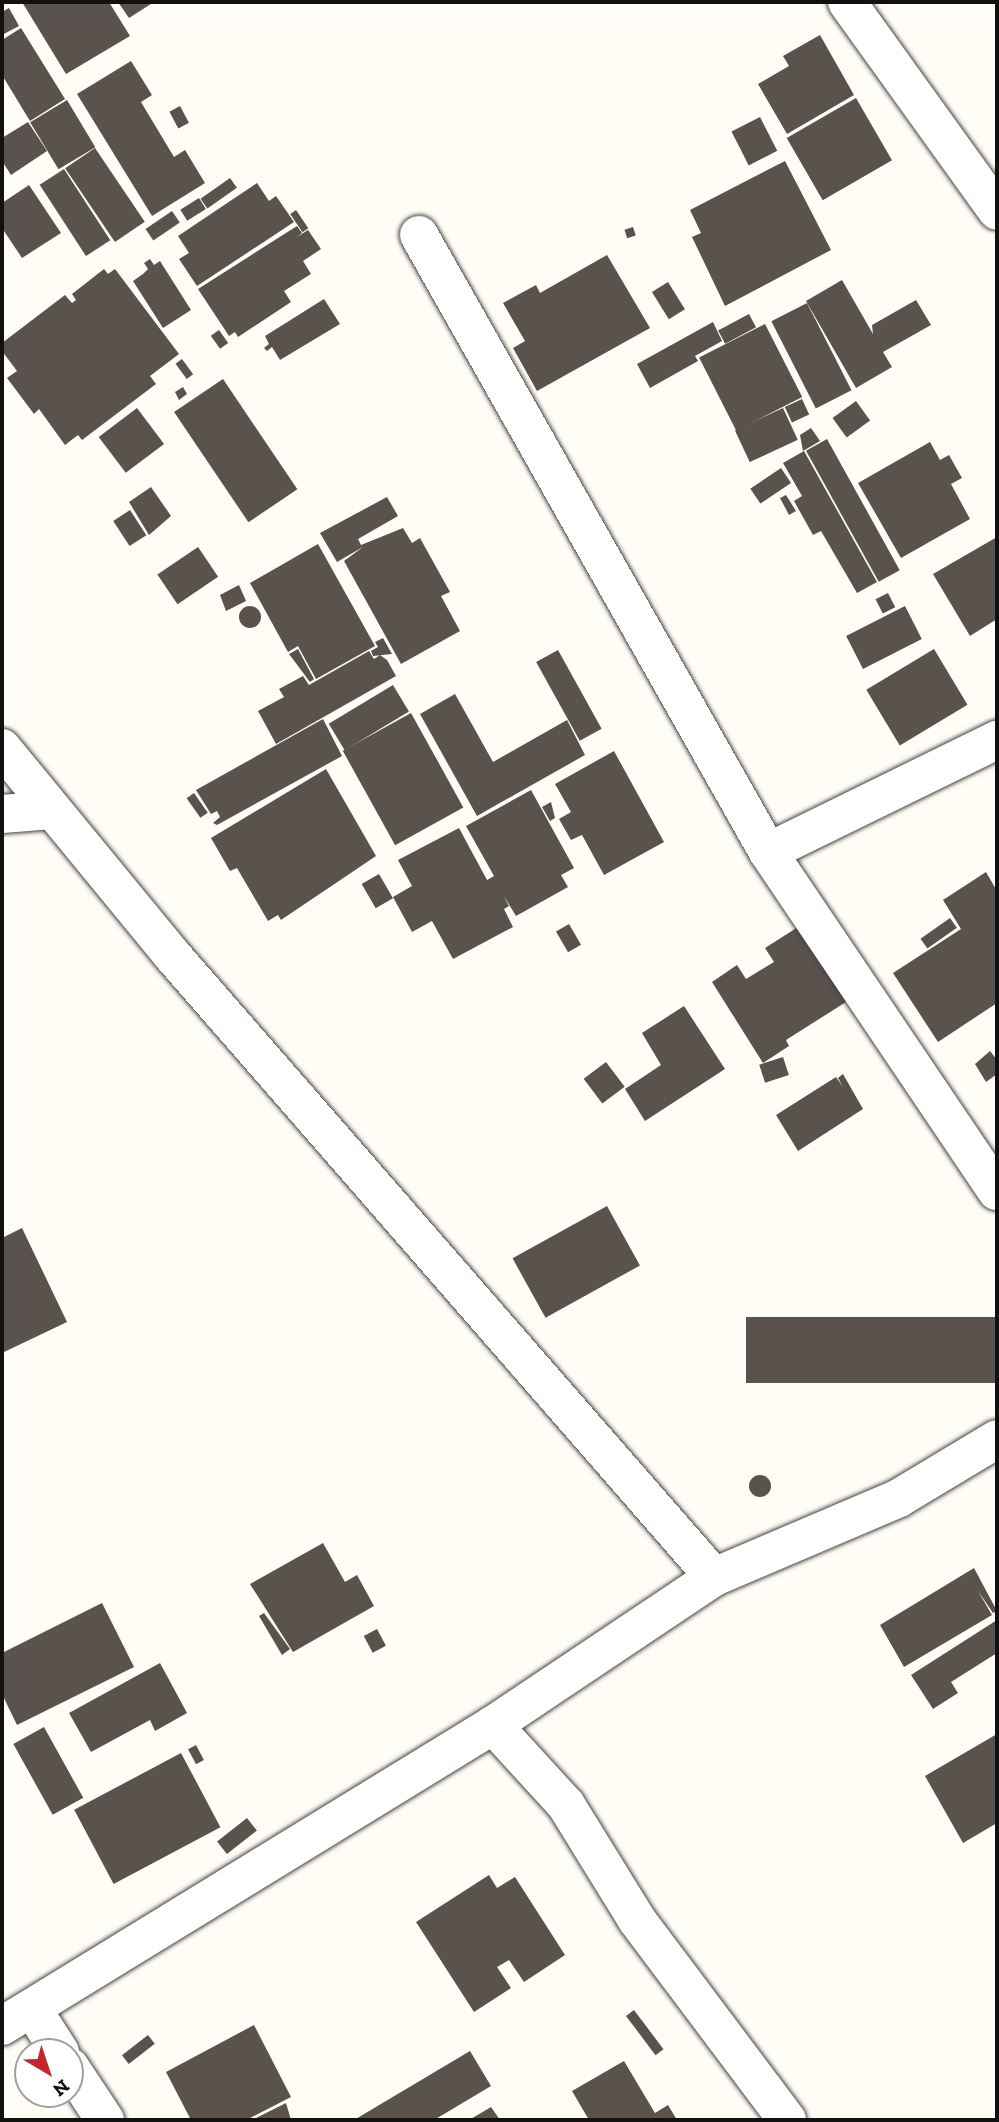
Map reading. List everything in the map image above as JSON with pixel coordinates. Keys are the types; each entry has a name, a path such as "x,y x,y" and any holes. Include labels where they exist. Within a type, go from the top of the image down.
{"street":[{"path":"847,2 997,211"},
{"path":"419,234 768,852 997,1191"},
{"path":"768,852 997,740"},
{"path":"2,748 172,956 713,1577"},
{"path":"2,814 52,810"},
{"path":"43,2038 18,2018 508,1715 713,1577 899,1498 997,1439"},
{"path":"508,1715 637,1920 788,2120"},
{"path":"84,2088 105,2120"}],"building":[{"path":"22,2 109,2 130,36 66,74"},
{"path":"118,2 154,2 129,18"},
{"path":"9,8 19,26 2,35 2,12"},
{"path":"21,28 65,99 30,121 2,75 2,40"},
{"path":"820,35 854,95 787,134 758,84 789,66 783,56"},
{"path":"131,61 152,95 141,102 174,157 185,150 205,183 152,216 77,94"},
{"path":"856,98 892,160 823,200 787,138"},
{"path":"67,100 95,147 58,169 30,122"},
{"path":"180,106 189,123 178,128 169,112"},
{"path":"760,117 777,151 749,165 731,132"},
{"path":"28,122 47,151 11,175 2,161 2,138"},
{"path":"95,148 145,222 115,242 65,168"},
{"path":"785,161 831,250 725,306 692,237 701,233 690,210"},
{"path":"64,169 110,240 86,256 40,185"},
{"path":"230,178 237,188 207,208 201,199"},
{"path":"257,183 269,201 276,196 294,222 197,286 179,259 189,253 178,236"},
{"path":"29,185 61,233 22,258 2,228 2,203"},
{"path":"199,198 206,209 187,221 180,210"},
{"path":"296,210 308,228 302,232 290,214"},
{"path":"172,211 180,223 153,241 145,229"},
{"path":"297,226 302,233 297,237 308,230 321,249 303,261 311,274 284,291 291,302 238,337 235,332 229,336 198,289"},
{"path":"633,227 636,236 627,238 624,230"},
{"path":"607,255 650,328 537,391 513,348 525,341 503,303 536,285 540,293"},
{"path":"150,259 154,265 160,261 191,310 163,328 133,281 148,269 144,263"},
{"path":"104,269 108,274 115,269 179,354 150,376 156,384 82,440 78,435 65,445 39,409 34,414 7,378 17,371 2,351 2,343 65,295 72,303 76,300 72,294"},
{"path":"842,280 873,334 872,325 916,300 931,325 883,352 892,367 856,388 806,301"},
{"path":"668,282 685,309 669,319 652,292"},
{"path":"324,299 340,324 280,360 272,347 267,351 264,348 269,344 265,336"},
{"path":"807,303 851,390 816,408 771,321"},
{"path":"749,314 756,327 725,344 718,330"},
{"path":"713,322 722,341 695,356 698,361 650,388 637,364"},
{"path":"765,324 802,397 736,431 699,358"},
{"path":"219,330 228,343 220,349 211,336"},
{"path":"182,359 193,374 187,379 176,364"},
{"path":"223,379 297,489 248,522 174,412"},
{"path":"183,387 187,394 179,400 175,392"},
{"path":"802,399 809,414 792,422 785,407"},
{"path":"856,401 870,420 847,437 833,418"},
{"path":"137,408 164,444 126,473 99,437"},
{"path":"783,408 798,440 750,462 735,430"},
{"path":"811,428 820,441 803,451 800,435"},
{"path":"827,439 900,570 879,582 806,451"},
{"path":"930,442 940,460 949,455 962,478 951,484 970,519 901,558 858,483"},
{"path":"804,451 877,582 857,593 821,531 813,535 794,501 802,496 783,463"},
{"path":"781,468 791,483 760,504 750,489"},
{"path":"151,487 171,516 149,535 129,502"},
{"path":"786,495 796,511 789,515 780,498"},
{"path":"387,497 398,516 358,539 361,545 403,528 412,543 420,538 450,592 441,596 460,631 401,664 344,561 363,547 337,562 320,533"},
{"path":"130,510 146,535 130,546 113,521"},
{"path":"997,537 997,619 970,636 933,574"},
{"path":"318,544 375,646 316,679 298,646 288,652 250,583"},
{"path":"198,547 218,577 178,604 157,574"},
{"path":"239,585 246,601 226,611 220,595"},
{"path":"888,593 895,607 883,614 876,599"},
{"path":"250,606 260,613 261,617 254,627 250,628 240,621 239,617 246,607"},
{"path":"905,606 922,639 863,669 846,636"},
{"path":"383,638 392,654 373,656 371,651 378,647 375,642"},
{"path":"298,649 314,679 310,682 289,654"},
{"path":"934,649 967,705 900,745 866,690"},
{"path":"558,650 602,729 580,741 536,662"},
{"path":"369,651 374,659 380,655 387,660 396,676 276,744 258,711 284,697 279,689 303,676 309,685"},
{"path":"393,685 409,712 345,750 329,724"},
{"path":"455,694 493,762 567,720 585,755 477,816 420,714"},
{"path":"411,713 463,807 395,845 343,751"},
{"path":"323,719 342,756 217,825 213,823 220,817 217,811 211,814 196,790"},
{"path":"614,751 664,842 604,875 582,835 571,840 559,819 571,812 555,784"},
{"path":"326,769 376,856 281,920 278,915 268,921 237,868 230,871 211,838"},
{"path":"531,790 574,868 561,875 568,887 516,916 504,896 509,906 504,909 513,927 453,959 432,921 412,932 393,897 412,886 398,860 459,828 487,880 494,876 466,826"},
{"path":"194,793 208,813 200,818 187,798"},
{"path":"551,802 555,818 550,821 542,807"},
{"path":"986,872 997,891 997,1003 938,1042 893,973 961,929 943,900"},
{"path":"379,874 393,898 376,908 362,884"},
{"path":"950,918 957,928 927,948 921,939"},
{"path":"569,924 581,945 568,952 556,932"},
{"path":"798,927 846,1002 786,1040 789,1046 763,1063 712,982 737,965 746,979 774,962 765,948"},
{"path":"684,1006 725,1069 645,1121 625,1089 661,1065 642,1033"},
{"path":"990,1051 997,1060 997,1074 986,1082 975,1064"},
{"path":"783,1057 789,1075 765,1083 759,1065"},
{"path":"606,1062 625,1087 602,1104 584,1079"},
{"path":"843,1074 863,1109 798,1151 776,1115 836,1077 843,1087 838,1078"},
{"path":"607,1206 640,1265 546,1318 513,1258"},
{"path":"22,1228 67,1322 2,1353 2,1238"},
{"path":"746,1317 997,1317 997,1383 746,1383"},
{"path":"760,1475 768,1478 771,1486 768,1494 760,1497 752,1494 749,1486 752,1478"},
{"path":"323,1543 345,1582 357,1575 374,1606 293,1652 250,1584"},
{"path":"974,1568 997,1611 993,1613 978,1591 992,1615 904,1667 880,1625"},
{"path":"102,1603 134,1667 17,1725 2,1694 2,1653"},
{"path":"264,1613 290,1649 282,1655 259,1616"},
{"path":"997,1620 997,1653 951,1682 958,1693 933,1709 911,1675"},
{"path":"377,1629 386,1646 373,1653 364,1636"},
{"path":"160,1663 187,1713 155,1731 150,1720 91,1752 69,1713"},
{"path":"44,1727 83,1798 53,1815 13,1744"},
{"path":"997,1734 997,1823 963,1843 925,1776"},
{"path":"196,1745 204,1760 196,1764 188,1749"},
{"path":"181,1753 220,1827 114,1884 74,1810"},
{"path":"247,1818 257,1831 227,1854 217,1841"},
{"path":"489,1875 497,1888 515,1877 565,1955 524,1982 509,1960 497,1967 511,1988 474,2012 416,1922"},
{"path":"634,2010 663,2049 656,2055 626,2016"},
{"path":"254,2025 291,2097 246,2120 191,2120 166,2072"},
{"path":"148,2035 155,2044 129,2064 122,2055"},
{"path":"470,2051 491,2086 434,2120 354,2120"},
{"path":"624,2061 655,2113 668,2105 677,2120 589,2120 572,2091"},
{"path":"286,2103 291,2120 252,2120"},
{"path":"491,2107 500,2120 469,2120"}]}
